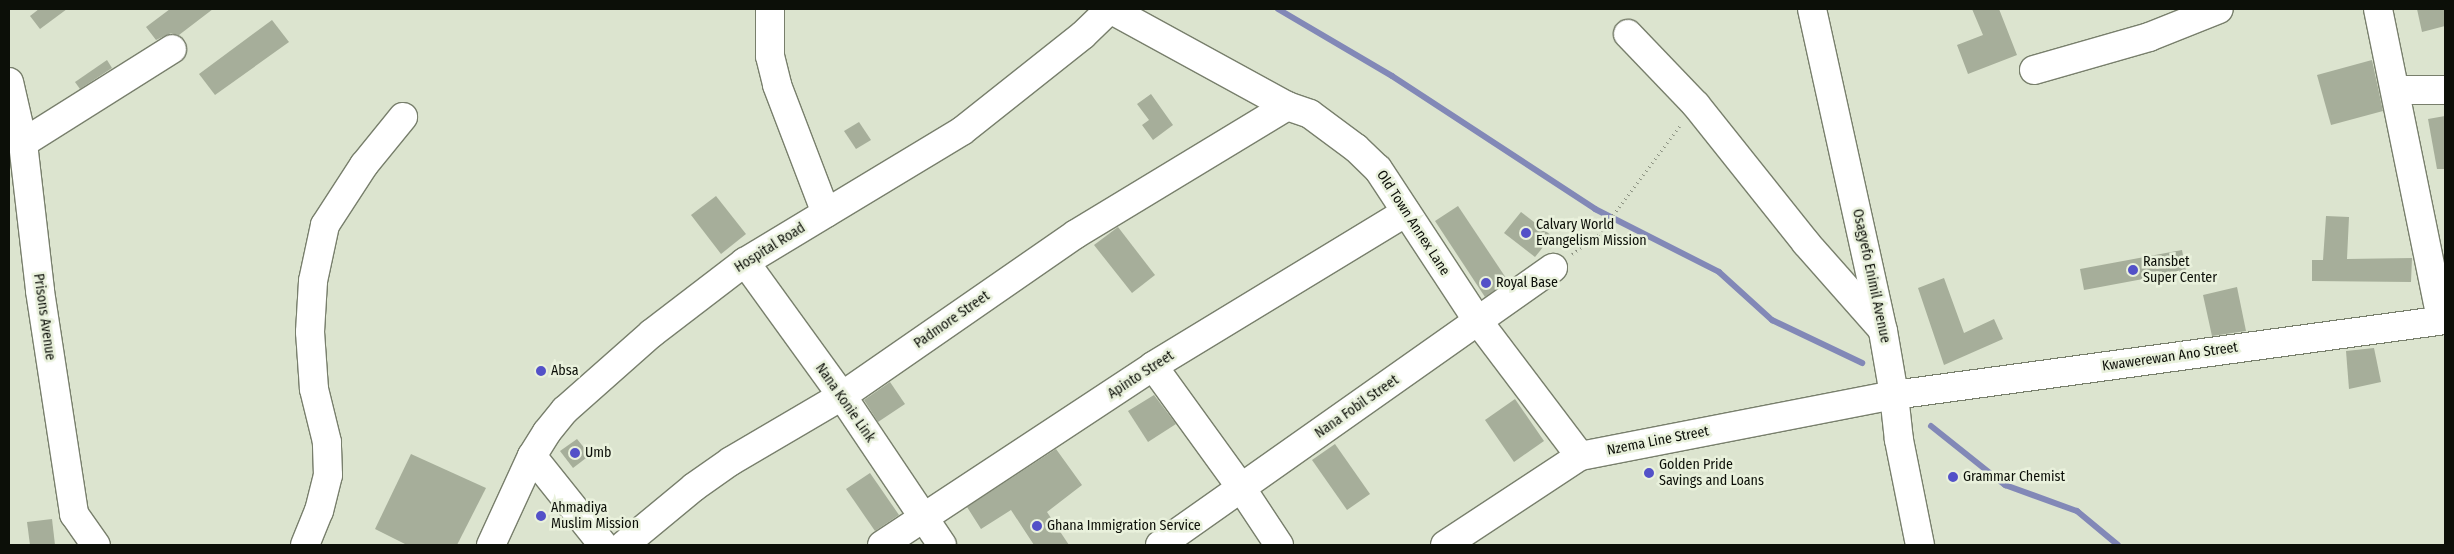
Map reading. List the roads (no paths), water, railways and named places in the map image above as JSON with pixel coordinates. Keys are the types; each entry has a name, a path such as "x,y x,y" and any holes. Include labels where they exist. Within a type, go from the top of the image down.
{"street":[{"path":"770,9 770,56 777,85 826,213"},
{"name":"Hospital Road","path":"491,545 532,456 547,432 565,410 652,333 745,262 962,131 1083,35 1110,9"},
{"name":"Old Town Annex Lane","path":"1110,9 1287,106 1310,114 1356,148 1378,169 1478,321 1580,456"},
{"name":"Osagyefo Enimil Avenue","path":"1812,9 1883,330 1894,394 1899,440 1920,545"},
{"path":"2034,70 2149,36 2219,9"},
{"path":"2378,9 2443,320"},
{"path":"1628,34 1696,106 1806,243 1883,330"},
{"path":"23,143 172,49"},
{"name":"Prisons Avenue","path":"9,82 23,143 40,291 74,514 96,545"},
{"path":"2395,90 2445,90"},
{"name":"Padmore Street","path":"624,545 701,482 842,396 1076,234 1287,106"},
{"path":"305,545 319,511 328,475 327,442 314,388 310,332 313,281 325,225 364,165 403,117"},
{"name":"Apinto Street","path":"882,545 925,519 1154,366 1406,212"},
{"name":"Nana Konie Link","path":"745,262 842,396 942,545"},
{"name":"Nana Fobil Street","path":"1160,545 1553,268"},
{"name":"Kwawerewan Ano Street","path":"1894,394 2443,320"},
{"path":"1154,366 1242,489 1279,545"},
{"name":"Nzema Line Street","path":"1446,545 1580,456 1894,394"},
{"path":"532,456 604,545"}],"waterway":[{"path":"1278,9 1392,76 1595,209 1719,272 1772,320 1862,363"},
{"path":"1931,426 2005,485 2077,511 2118,545"}],"place":[{"name":"Calvary World Evangelism Mission","path":"1526,233"},
{"name":"Ransbet Super Center","path":"2133,270"},
{"name":"Royal Base","path":"1486,283"},
{"name":"Absa","path":"541,371"},
{"name":"Umb","path":"575,453"},
{"name":"Golden Pride Savings and Loans","path":"1649,473"},
{"name":"Grammar Chemist","path":"1953,477"},
{"name":"Ahmadiya Muslim Mission","path":"541,516"},
{"name":"Ghana Immigration Service","path":"1037,526"}]}
